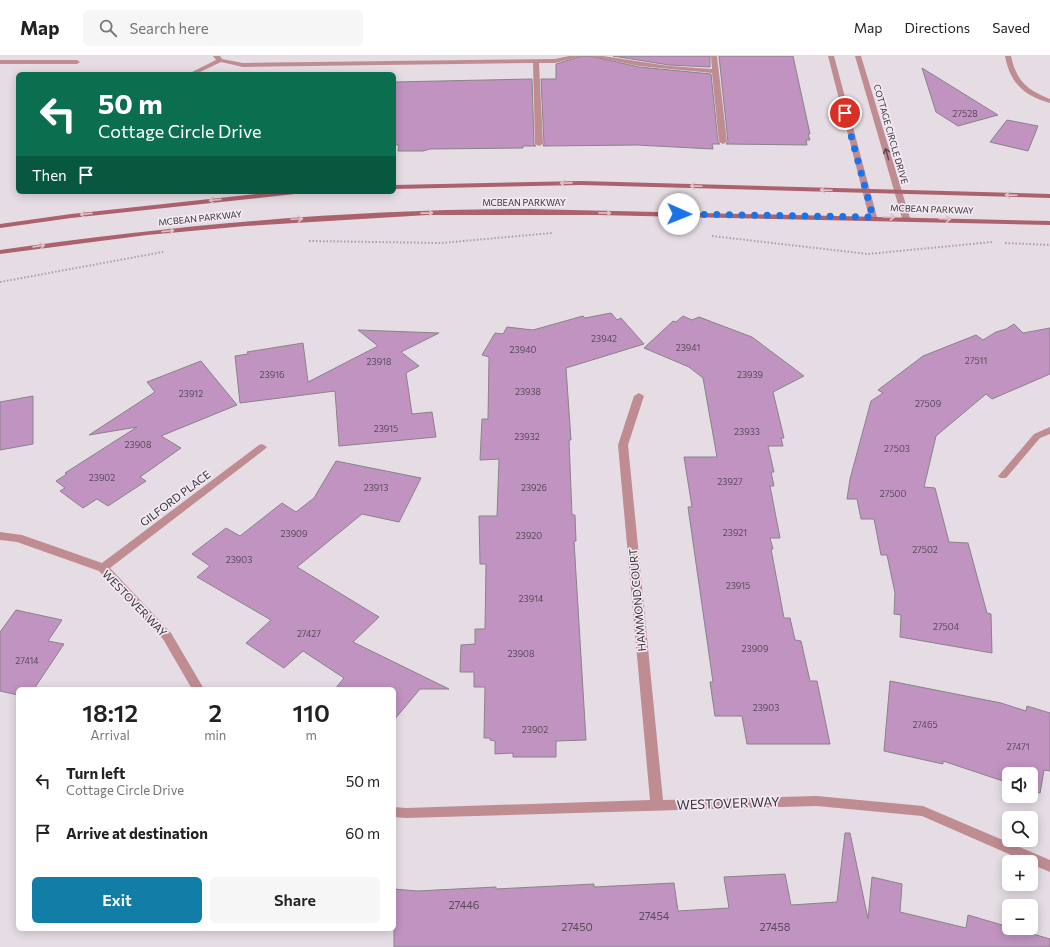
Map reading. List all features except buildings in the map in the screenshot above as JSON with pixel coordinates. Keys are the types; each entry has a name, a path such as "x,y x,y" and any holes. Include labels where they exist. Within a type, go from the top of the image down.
{"main road":[{"name":"MCBEAN PARKWAY","path":"396,187 581,183 1050,196"},
{"name":"MCBEAN PARKWAY","path":"0,226 71,216 276,194"},
{"name":"MCBEAN PARKWAY","path":"0,252 78,241 254,222 396,214 496,211 873,217 1050,223"}],"street":[{"path":"194,72 218,58 243,65 362,67 554,61 578,56"},
{"path":"594,56 634,65 666,69 716,71"},
{"path":"714,56 724,142"},
{"path":"831,56 873,217"},
{"name":"COTTAGE CIRCLE DRIVE","path":"858,56 906,218"},
{"path":"1008,56 1010,69 1019,82 1029,92 1050,101"},
{"path":"536,61 539,144"},
{"path":"0,62 77,62"},
{"name":"HAMMOND COURT","path":"639,396 623,445 656,805"},
{"path":"1004,476 1037,436 1050,430"},
{"name":"GILFORD PLACE","path":"103,568 262,447"},
{"name":"WESTOVER WAY","path":"0,536 18,538 103,568 167,636 197,687"},
{"name":"WESTOVER WAY","path":"396,812 817,801 923,811 1050,866"}],"path":[{"path":"303,240 375,243 442,243 558,233"},
{"path":"704,235 868,254 992,242"},
{"path":"1000,242 1050,245"},
{"path":"0,282 163,252"}],"route":[{"path":"679,214 873,217 862,182 845,113"}]}
